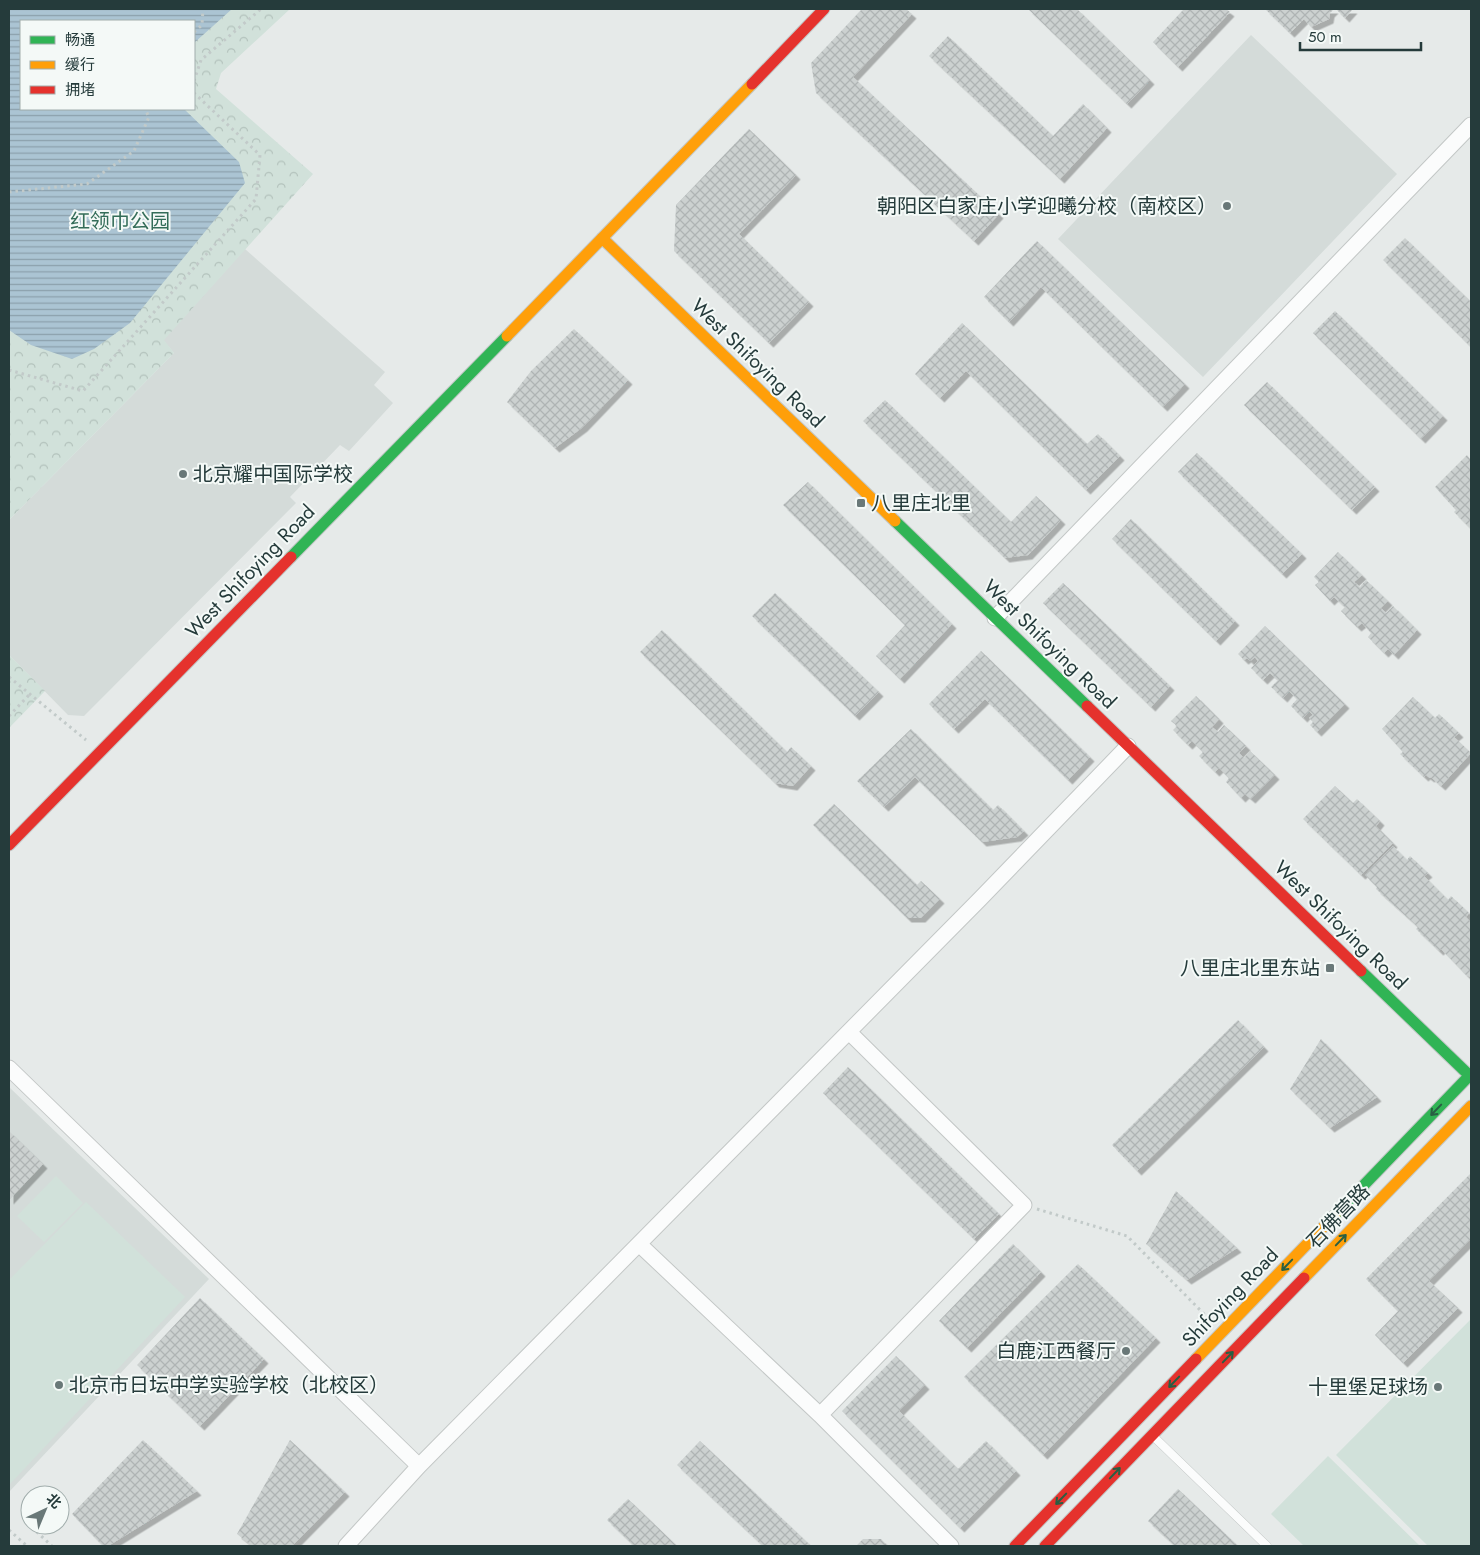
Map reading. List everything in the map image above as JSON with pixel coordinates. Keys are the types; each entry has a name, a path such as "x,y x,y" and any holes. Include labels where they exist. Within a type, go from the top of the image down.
{"street":[{"name":"West Shifoying Road","path":"9,845 824,9"},
{"path":"996,618 1471,125"},
{"name":"West Shifoying Road","path":"602,238 1471,1075"},
{"path":"346,1546 419,1466 849,1032 1128,746"},
{"path":"820,1416 1024,1205 849,1032"},
{"path":"9,1068 419,1466"},
{"name":"Shifoying Road","path":"1015,1546 1471,1075"},
{"name":"石佛营路","path":"1045,1546 1471,1106"},
{"path":"639,1244 820,1416 951,1546"}],"lane":[{"path":"1152,1435 1267,1546"}],"path":[{"path":"195,31 202,25 203,9"},
{"path":"195,78 202,60 261,9"},
{"path":"9,370 83,391 256,199 260,155 195,94"},
{"path":"9,192 87,184 134,151 149,117 146,110"},
{"path":"9,677 100,751"},
{"path":"9,716 30,694"},
{"path":"1024,1205 1127,1236 1222,1332"},
{"path":"9,1530 27,1546"},
{"path":"40,1535 52,1546"}],"shaded area":[{"name":"朝阳区白家庄小学迎曦分校（南校区）","path":"1251,35 1397,174 1203,377 1058,239"},
{"name":"北京耀中国际学校","path":"245,249 385,372 374,385 393,403 349,451 340,445 290,497 296,503 84,716 68,715 9,655 9,520 174,353 163,340"},
{"name":"北京市日坛中学实验学校（北校区）","path":"9,1087 209,1279 9,1492"}],"green space":[{"name":"红领巾公园","path":"9,9 290,9 221,73 216,89 313,174 164,340 174,353 9,520"},
{"path":"9,655 45,691 9,728"},
{"path":"56,1176 83,1203 44,1242 17,1216"},
{"name":"北京市日坛中学实验学校（北校区）","path":"86,1202 185,1297 10,1484 9,1280"},
{"name":"十里堡足球场","path":"1471,1319 1471,1546 1428,1546 1336,1455"},
{"path":"1328,1456 1420,1546 1304,1546 1271,1514"}],"water":[{"path":"9,9 232,9 195,42 195,20 20,20 20,110 185,110 239,162 245,183 130,323 94,349 72,359 31,345 9,330"}],"building":[{"path":"862,9 906,9 912,14 853,77 999,214 974,241 816,93 811,63"},
{"path":"1028,9 1077,9 1150,80 1127,104"},
{"path":"1182,9 1226,9 1230,12 1178,67 1153,42"},
{"path":"1265,9 1334,9 1330,13 1329,19 1311,27 1304,19 1290,33"},
{"path":"1336,9 1353,9 1345,18"},
{"path":"948,36 1053,136 1083,104 1107,128 1060,179 929,56"},
{"path":"749,129 796,175 739,234 809,302 769,343 674,251 676,205"},
{"path":"1405,238 1471,302 1471,347 1383,260"},
{"path":"1037,241 1185,384 1163,407 1041,287 1009,322 984,297"},
{"path":"1335,311 1443,416 1421,439 1313,333"},
{"path":"962,323 1087,444 1098,434 1120,456 1086,490 966,371 940,398 915,374"},
{"path":"574,329 628,380 583,427 555,448 507,402 531,371"},
{"path":"1267,382 1375,487 1352,510 1244,405"},
{"path":"885,400 1011,522 1036,496 1061,520 1028,555 1005,558 863,421"},
{"path":"1197,453 1302,554 1282,574 1178,472"},
{"path":"1467,455 1471,460 1471,529 1454,512 1456,510 1435,487"},
{"path":"808,482 952,624 900,679 876,656 905,625 783,505"},
{"path":"1131,519 1235,621 1216,641 1112,539"},
{"path":"1338,552 1362,575 1354,582 1360,587 1366,580 1388,601 1381,608 1386,613 1393,606 1417,630 1394,655 1388,649 1384,653 1368,637 1371,633 1362,623 1357,627 1341,611 1345,607 1334,597 1330,601 1315,585 1319,582 1314,577"},
{"path":"1063,583 1170,686 1151,707 1043,603"},
{"path":"775,593 879,692 855,716 752,616"},
{"path":"1265,626 1345,704 1317,732 1310,725 1313,722 1309,718 1313,715 1309,711 1303,718 1291,706 1297,699 1289,691 1283,698 1271,687 1278,680 1270,673 1263,680 1251,668 1258,661 1255,657 1250,661 1247,658 1244,660 1238,654"},
{"path":"662,630 787,752 791,747 811,766 793,786 775,783 640,652"},
{"path":"981,651 1090,757 1068,780 985,699 954,729 929,704"},
{"path":"1196,696 1219,719 1212,727 1218,732 1224,725 1246,746 1239,753 1244,758 1250,751 1275,775 1251,799 1245,794 1241,798 1226,782 1229,778 1219,768 1215,772 1199,756 1203,752 1192,741 1188,745 1173,730 1177,726 1171,721"},
{"path":"1413,697 1435,718 1439,714 1459,733 1454,737 1471,753 1441,786 1431,777 1426,775 1424,777 1400,754 1403,752 1382,729"},
{"path":"911,729 993,810 998,805 1024,831 1017,837 982,842 915,777 884,807 857,781"},
{"path":"1335,786 1353,803 1357,799 1380,821 1376,826 1393,843 1361,875 1303,819"},
{"path":"834,804 917,885 921,881 940,899 921,918 907,918 813,825"},
{"path":"1393,846 1407,860 1410,856 1428,873 1424,876 1448,900 1451,896 1469,913 1466,917 1471,922 1471,977 1466,975 1441,949 1439,951 1416,929 1418,927 1376,889 1377,887 1365,875"},
{"path":"1238,1020 1264,1047 1137,1171 1112,1145"},
{"path":"1321,1039 1377,1097 1330,1128 1290,1089"},
{"path":"848,1067 999,1214 974,1239 823,1093"},
{"path":"9,1131 43,1164 9,1200"},
{"path":"1471,1173 1471,1239 1429,1281 1458,1308 1403,1363 1375,1335 1398,1311 1366,1279"},
{"path":"1176,1191 1237,1248 1187,1280 1146,1244"},
{"path":"1013,1244 1041,1272 967,1348 939,1321"},
{"path":"1078,1264 1156,1338 1043,1455 964,1377"},
{"path":"200,1298 264,1359 200,1426 137,1365"},
{"path":"896,1356 925,1385 899,1411 958,1469 986,1441 1016,1471 960,1528 842,1411"},
{"path":"143,1440 197,1491 108,1546 103,1546 72,1514"},
{"path":"290,1440 345,1492 292,1546 252,1546 237,1534"},
{"path":"700,1441 809,1544 807,1546 763,1546 677,1465"},
{"path":"1178,1489 1238,1546 1175,1546 1148,1521"},
{"path":"628,1499 677,1546 634,1546 607,1520"},
{"path":"863,1539 881,1539 888,1546 856,1546"}],"traffic: fast":[{"path":"291,557 507,336"},
{"path":"895,521 1087,706"},
{"path":"1361,971 1471,1077"},
{"path":"1335,1215 1471,1074"}],"traffic: slow":[{"path":"507,336 752,84"},
{"path":"602,238 895,521"},
{"path":"1304,1278 1471,1106"},
{"path":"1196,1359 1335,1215"}],"traffic: jam":[{"path":"752,84 824,9"},
{"path":"9,845 291,557"},
{"path":"1087,706 1361,971"},
{"path":"1045,1546 1304,1278"},
{"path":"1015,1546 1196,1359"}],"place":[{"name":"朝阳区白家庄小学迎曦分校（南校区）","path":"1227,206"},
{"name":"北京耀中国际学校","path":"183,474"},
{"name":"八里庄北里","path":"861,503"},
{"name":"八里庄北里东站","path":"1330,968"},
{"name":"白鹿江西餐厅","path":"1126,1351"},
{"name":"北京市日坛中学实验学校（北校区）","path":"59,1385"},
{"name":"十里堡足球场","path":"1438,1387"}]}
